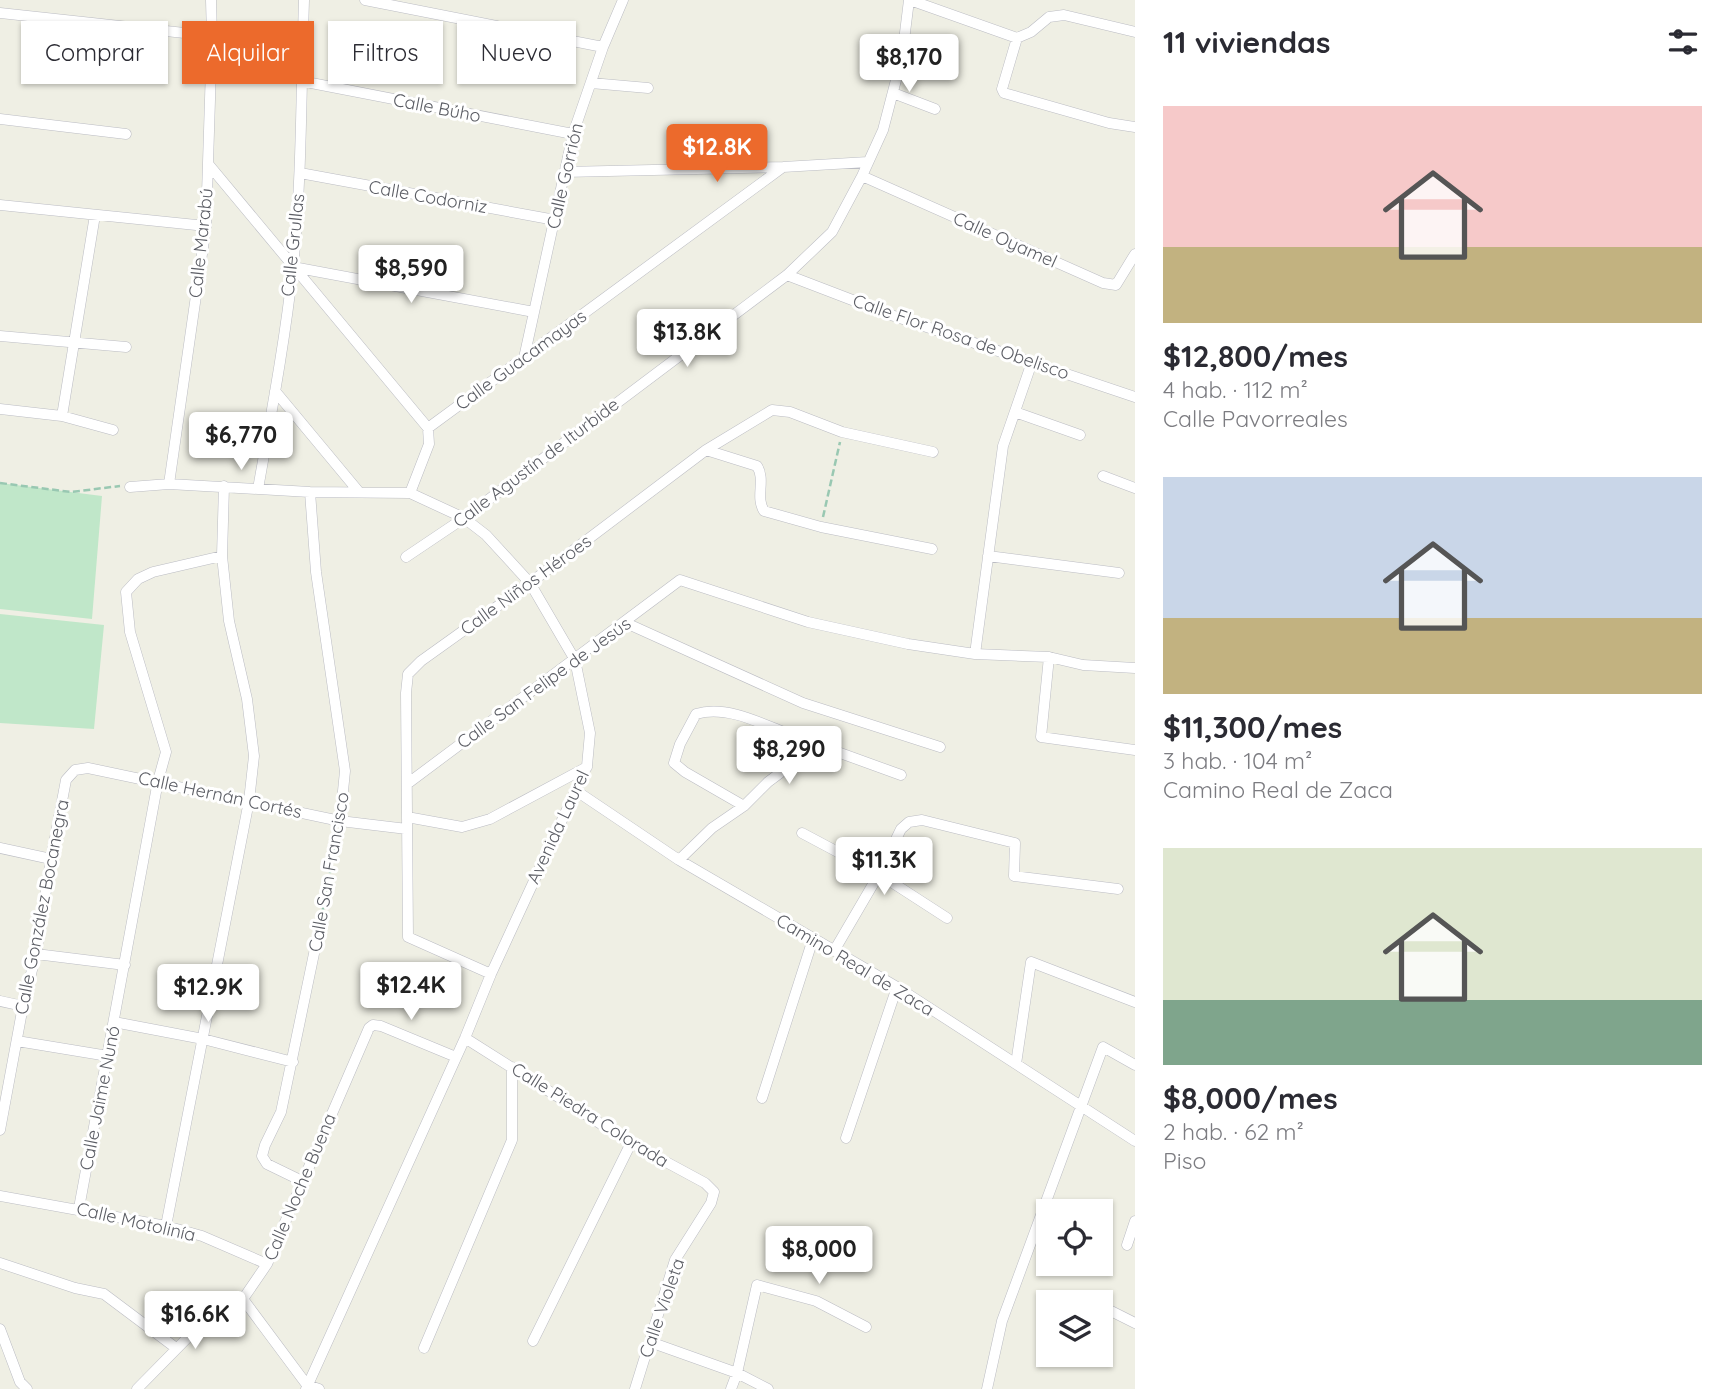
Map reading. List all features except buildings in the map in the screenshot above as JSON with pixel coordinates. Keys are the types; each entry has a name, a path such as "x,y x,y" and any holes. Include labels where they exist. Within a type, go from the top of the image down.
{"street":[{"name":"Calle Marabú","path":"211,0 212,21"},
{"name":"Calle Grullas","path":"303,21 304,0"},
{"path":"365,0 603,47"},
{"name":"Calle Gorrión","path":"524,358 573,134 603,47 623,0"},
{"path":"910,0 1017,38 1031,32 1049,17 1064,15 1135,32"},
{"name":"Calle Agustín de Iturbide","path":"406,556 464,518 787,275 832,232 883,130 902,57 910,0"},
{"path":"0,13 182,33"},
{"path":"1017,38 1002,89 1004,93 1109,123 1135,127"},
{"path":"591,83 648,88"},
{"name":"Calle Marabú","path":"169,484 206,226 211,84"},
{"name":"Calle Grullas","path":"258,489 293,267 300,173 301,84"},
{"name":"Calle Búho","path":"314,84 573,134"},
{"path":"893,93 935,109"},
{"path":"0,119 126,134"},
{"path":"564,172 783,167 868,162"},
{"path":"209,165 428,428 429,444 410,493"},
{"name":"Calle Guacamayas","path":"428,428 783,167"},
{"name":"Calle Codorniz","path":"300,173 555,220"},
{"name":"Calle Oyamel","path":"862,176 1103,283 1116,285 1135,254"},
{"path":"0,205 206,226"},
{"path":"62,416 95,215"},
{"path":"293,267 534,312"},
{"name":"Calle Flor Rosa de Obelisco","path":"787,275 894,316 1135,397"},
{"path":"0,336 126,347"},
{"path":"1032,362 1003,446 975,654 1049,657 1083,665 1135,668"},
{"path":"275,391 359,492"},
{"path":"0,409 62,416 113,430"},
{"name":"Calle Niños Héroes","path":"491,974 408,937 408,674 421,661 530,583 706,450 772,410 790,412 842,432"},
{"path":"1015,412 1080,435"},
{"path":"842,432 933,452"},
{"path":"706,450 757,466 761,473 760,505 764,511 821,527 932,550"},
{"path":"1103,476 1135,488"},
{"name":"Avenida Laurel","path":"130,487 169,484 310,492 410,493 464,518 486,535 530,583 575,660 590,733 587,766 306,1387"},
{"path":"166,1226 250,801 254,757 247,699 229,621 222,556 224,486"},
{"name":"Calle San Francisco","path":"310,492 316,572 345,771 340,821"},
{"name":"Calle Jaime Nunó","path":"79,1208 158,781 166,752 130,632 126,593 138,579 153,572 222,556"},
{"path":"988,556 1119,573"},
{"name":"Calle San Felipe de Jesús","path":"407,784 680,580 808,622 908,644 975,654"},
{"path":"626,622 803,703 940,747"},
{"path":"1049,657 1041,737 1135,750"},
{"path":"744,806 674,763 680,744 696,715 709,710 729,713 901,775"},
{"path":"679,860 712,828 744,806 780,773 796,737"},
{"path":"407,817 462,827 490,819 587,766"},
{"name":"Calle Hernán Cortés","path":"75,770 88,768 340,821 407,829"},
{"name":"Calle González Bocanegra","path":"0,1130 23,1006 36,954 66,780 75,770"},
{"name":"Camino Real de Zaca","path":"575,790 679,860 897,987 1135,1141"},
{"path":"834,951 879,874 901,829 909,822 922,820 1015,843 1014,876 1118,888"},
{"path":"802,833 879,874 947,918"},
{"path":"0,848 51,859"},
{"path":"762,1098 813,939"},
{"name":"Calle San Francisco","path":"302,1181 267,1164 262,1156 281,1112 316,944"},
{"path":"36,954 125,965"},
{"path":"1016,1064 1031,962 1135,1002"},
{"path":"846,1138 897,987"},
{"path":"0,1001 23,1006"},
{"path":"114,1022 203,1039 293,1062"},
{"name":"Calle Noche Buena","path":"137,1389 203,1322 243,1299 267,1264 369,1028 373,1025 381,1026 456,1057"},
{"name":"Calle Piedra Colorada","path":"465,1038 631,1143 705,1183 714,1192"},
{"path":"17,1041 108,1056"},
{"path":"988,1389 1002,1321 1103,1047 1135,1065"},
{"path":"424,1348 512,1140 512,1067"},
{"path":"533,1341 631,1143"},
{"name":"Calle Violeta","path":"635,1389 675,1260 711,1203 714,1192"},
{"name":"Calle Motolinía","path":"0,1196 79,1208 166,1226 202,1236 267,1264"},
{"path":"1127,1245 1135,1221"},
{"path":"0,1263 75,1288 104,1294 176,1348"},
{"path":"731,1389 757,1285 816,1301 866,1327"},
{"path":"243,1299 306,1387 319,1389"},
{"path":"1113,1312 1135,1323"},
{"path":"0,1329 20,1387"},
{"path":"650,1342 737,1373 768,1389"}],"path":[{"path":"821,527 842,432"},
{"path":"0,483 71,492 101,490 114,486 130,487"},
{"name":"Calle San Francisco","path":"316,944 340,821"}],"green space":[{"path":"0,483 102,496 92,619 0,609"},
{"path":"0,614 104,625 94,729 0,723"}]}
